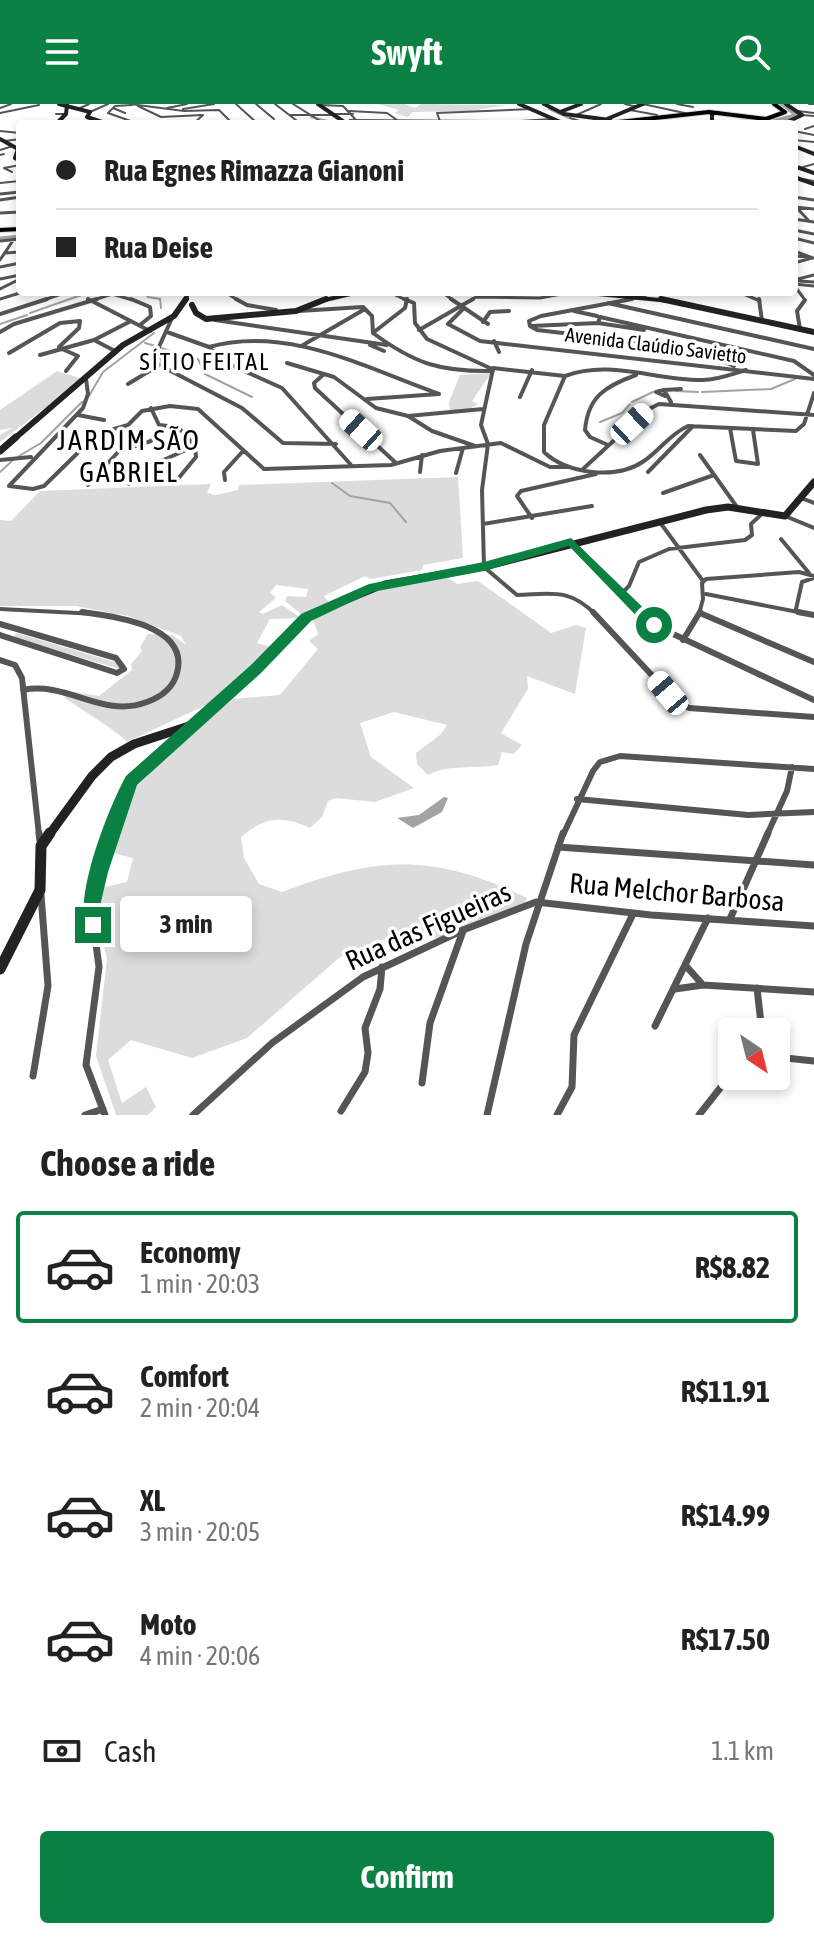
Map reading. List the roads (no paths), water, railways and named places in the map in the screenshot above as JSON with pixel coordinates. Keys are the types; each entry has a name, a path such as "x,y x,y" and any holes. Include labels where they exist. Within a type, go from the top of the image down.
{"main road":[{"path":"622,120 695,111 712,116 769,119 785,112 774,104"},
{"path":"622,120 695,111 712,116"}],"street":[{"path":"0,108 11,104"},
{"path":"0,113 40,104 38,112"},
{"path":"59,104 90,112"},
{"path":"61,120 66,114 67,104"},
{"path":"80,108 89,104"},
{"path":"96,120 87,117 90,112 108,104"},
{"path":"126,120 109,114 113,108 132,104 174,111 219,110 229,120"},
{"path":"145,106 157,104"},
{"path":"162,109 187,104"},
{"path":"174,111 214,104"},
{"path":"236,104 254,120"},
{"path":"256,104 275,120"},
{"path":"275,104 296,120"},
{"path":"293,104 317,120"},
{"path":"299,104 312,115"},
{"path":"519,104 561,120"},
{"path":"544,104 560,112 564,120"},
{"path":"560,112 578,104"},
{"path":"567,120 601,104"},
{"path":"625,104 695,111"},
{"path":"677,104 695,111"},
{"path":"786,104 802,113 814,114"},
{"path":"785,120 814,104"},
{"path":"138,105 147,113 172,119 203,115 199,120"},
{"path":"322,105 367,108 376,113 392,114 397,120"},
{"path":"322,105 342,120"},
{"path":"347,109 350,105"},
{"path":"610,120 641,105"},
{"path":"113,108 125,113"},
{"path":"347,109 356,120 350,120"},
{"path":"438,120 439,113 451,115 532,109"},
{"path":"512,110 522,119"},
{"path":"630,110 657,115"},
{"path":"492,111 501,120"},
{"path":"389,120 475,120 471,112"},
{"path":"372,120 376,113"},
{"path":"56,114 66,114"},
{"path":"290,115 354,114"},
{"path":"518,120 553,118"},
{"path":"805,129 814,126"},
{"path":"3,142 16,148"},
{"path":"0,150 13,146"},
{"path":"12,172 4,168 16,162"},
{"path":"812,222 812,234"},
{"path":"0,241 14,239"},
{"path":"0,260 14,239"},
{"path":"5,253 16,252"},
{"path":"0,314 55,296"},
{"path":"0,332 102,296"},
{"path":"122,296 132,298 152,310 140,325"},
{"path":"186,296 189,306 206,319 387,345 454,373 532,370 565,376 594,369 700,380 735,371"},
{"path":"232,296 247,305 281,311"},
{"path":"296,311 332,296"},
{"path":"403,296 417,307 415,323 430,340 493,370"},
{"path":"447,296 486,323 490,312 509,311"},
{"path":"419,330 461,308 468,299 482,296 549,296"},
{"path":"530,326 533,318 645,296 814,332"},
{"path":"751,296 760,299 762,321"},
{"path":"373,333 405,308 406,297"},
{"path":"88,299 151,331"},
{"path":"800,329 797,311 808,301"},
{"path":"605,303 814,349"},
{"path":"0,451 115,351 189,306"},
{"path":"206,319 353,306 366,308 372,316 373,333 387,345"},
{"path":"303,345 366,308"},
{"name":"Avenida Claúdio Savietto","path":"461,308 448,324 477,339 735,371 814,377"},
{"path":"571,311 794,361 814,377"},
{"path":"598,316 598,323"},
{"path":"172,318 157,349 161,364 242,408 280,441 336,444"},
{"path":"9,353 60,323 80,321 79,328 59,347 61,349"},
{"path":"40,355 94,340 131,321"},
{"path":"530,326 598,323 712,342"},
{"path":"530,326 537,330 692,348 735,371"},
{"path":"167,332 209,347 222,361 282,388 353,466"},
{"path":"94,340 115,351"},
{"path":"209,347 231,341 303,345 439,395 367,399"},
{"path":"494,341 499,352"},
{"path":"365,342 384,351"},
{"path":"61,349 78,356 66,371"},
{"path":"287,363 324,374 367,399 376,408 408,416 432,431 476,446"},
{"path":"128,384 161,364"},
{"path":"493,370 481,428 488,444 482,490 484,567 490,575 517,595 566,594 579,598 632,650 675,700 689,708 814,717"},
{"path":"520,397 532,370"},
{"path":"324,374 314,383 315,388 397,464"},
{"path":"608,445 585,430 595,394 601,388 637,374"},
{"path":"565,376 541,442 545,453 570,467"},
{"path":"86,379 88,394 78,415 33,457 9,482 9,486 14,489 44,486 97,434 126,426 139,412 151,408 196,408 264,469 397,464 422,455 488,444 510,445 550,467 601,473"},
{"path":"671,403 664,393 681,389"},
{"path":"532,518 517,496 521,491 633,467 678,429 694,425 796,431 814,395"},
{"path":"582,470 647,410 671,403 814,415"},
{"path":"151,408 161,426"},
{"path":"408,416 483,409"},
{"path":"78,415 104,420"},
{"path":"648,472 694,425"},
{"path":"161,426 178,427 195,446 196,457 177,480"},
{"path":"88,485 119,451 151,441 161,426"},
{"path":"730,428 736,461 740,464 758,464 753,430"},
{"path":"129,484 150,466 195,446"},
{"path":"456,473 463,448"},
{"path":"225,480 224,472 243,451"},
{"path":"420,472 422,455"},
{"path":"700,455 738,508"},
{"path":"0,460 33,457"},
{"path":"663,493 714,475"},
{"path":"785,516 814,482"},
{"path":"801,498 814,503"},
{"path":"483,524 592,506"},
{"path":"85,1115 104,1112 86,1065 99,967 91,906 111,831 132,780 256,669 306,617 369,588 484,567 571,542 706,510 738,508 785,516 814,528"},
{"path":"620,595 629,586 639,562 677,548 745,540 752,535 751,524 763,513"},
{"path":"659,520 703,581 706,594 700,613 683,640"},
{"path":"781,539 812,576"},
{"path":"571,542 620,595 654,625 814,700"},
{"path":"703,581 715,577 812,576"},
{"path":"796,609 802,582 812,576"},
{"path":"706,594 796,609 814,615"},
{"path":"0,609 75,610 112,617 159,632 175,643 177,649 179,665 172,685 159,697 136,706 112,710 53,688 23,690"},
{"path":"700,613 814,662"},
{"path":"0,624 116,658 124,669 117,673 0,635"},
{"path":"0,660 20,670 41,846 40,890 49,947 50,994 33,1076"},
{"path":"41,846 92,776 111,757 134,744 192,725"},
{"path":"487,1115 511,997 536,902 577,799 595,767 613,756 814,769"},
{"path":"730,919 778,812 792,767"},
{"path":"577,799 748,815 814,812"},
{"path":"558,847 814,865"},
{"path":"0,969 40,890"},
{"name":"Rua Melchor Barbosa","path":"536,902 633,914 814,926"},
{"name":"Rua das Figueiras","path":"193,1115 312,1011 382,966 536,902"},
{"path":"557,1115 572,1087 574,1035 633,914"},
{"path":"655,1026 708,918"},
{"path":"422,1083 430,1023 463,930"},
{"path":"341,1111 365,1072 368,1053 365,1028 380,989 382,966"},
{"path":"686,966 703,985"},
{"path":"675,989 703,985 814,992"},
{"path":"757,988 760,1018"},
{"path":"790,1058 814,1061"},
{"path":"699,1115 719,1090"}],"waterway":[{"path":"778,120 797,115 781,104"},
{"path":"549,109 569,118"},
{"path":"311,117 323,120"},
{"path":"0,239 16,237"},
{"path":"30,313 79,296"},
{"path":"147,296 160,299 161,308"},
{"path":"0,324 27,315"},
{"path":"89,396 103,372 154,333"},
{"path":"145,343 155,346"},
{"path":"161,348 198,359 205,374 252,397"},
{"path":"702,392 771,389 795,379"},
{"path":"676,391 698,392"},
{"path":"632,402 653,392"},
{"path":"19,456 41,443 82,402"},
{"path":"600,422 622,413 630,404"},
{"path":"0,472 13,460"},
{"path":"332,483 350,496 390,503 406,522"}],"district":[{"name":"SÍTIO FEITAL","path":"205,361"},
{"name":"JARDIM SÃO GABRIEL","path":"129,456"}]}
